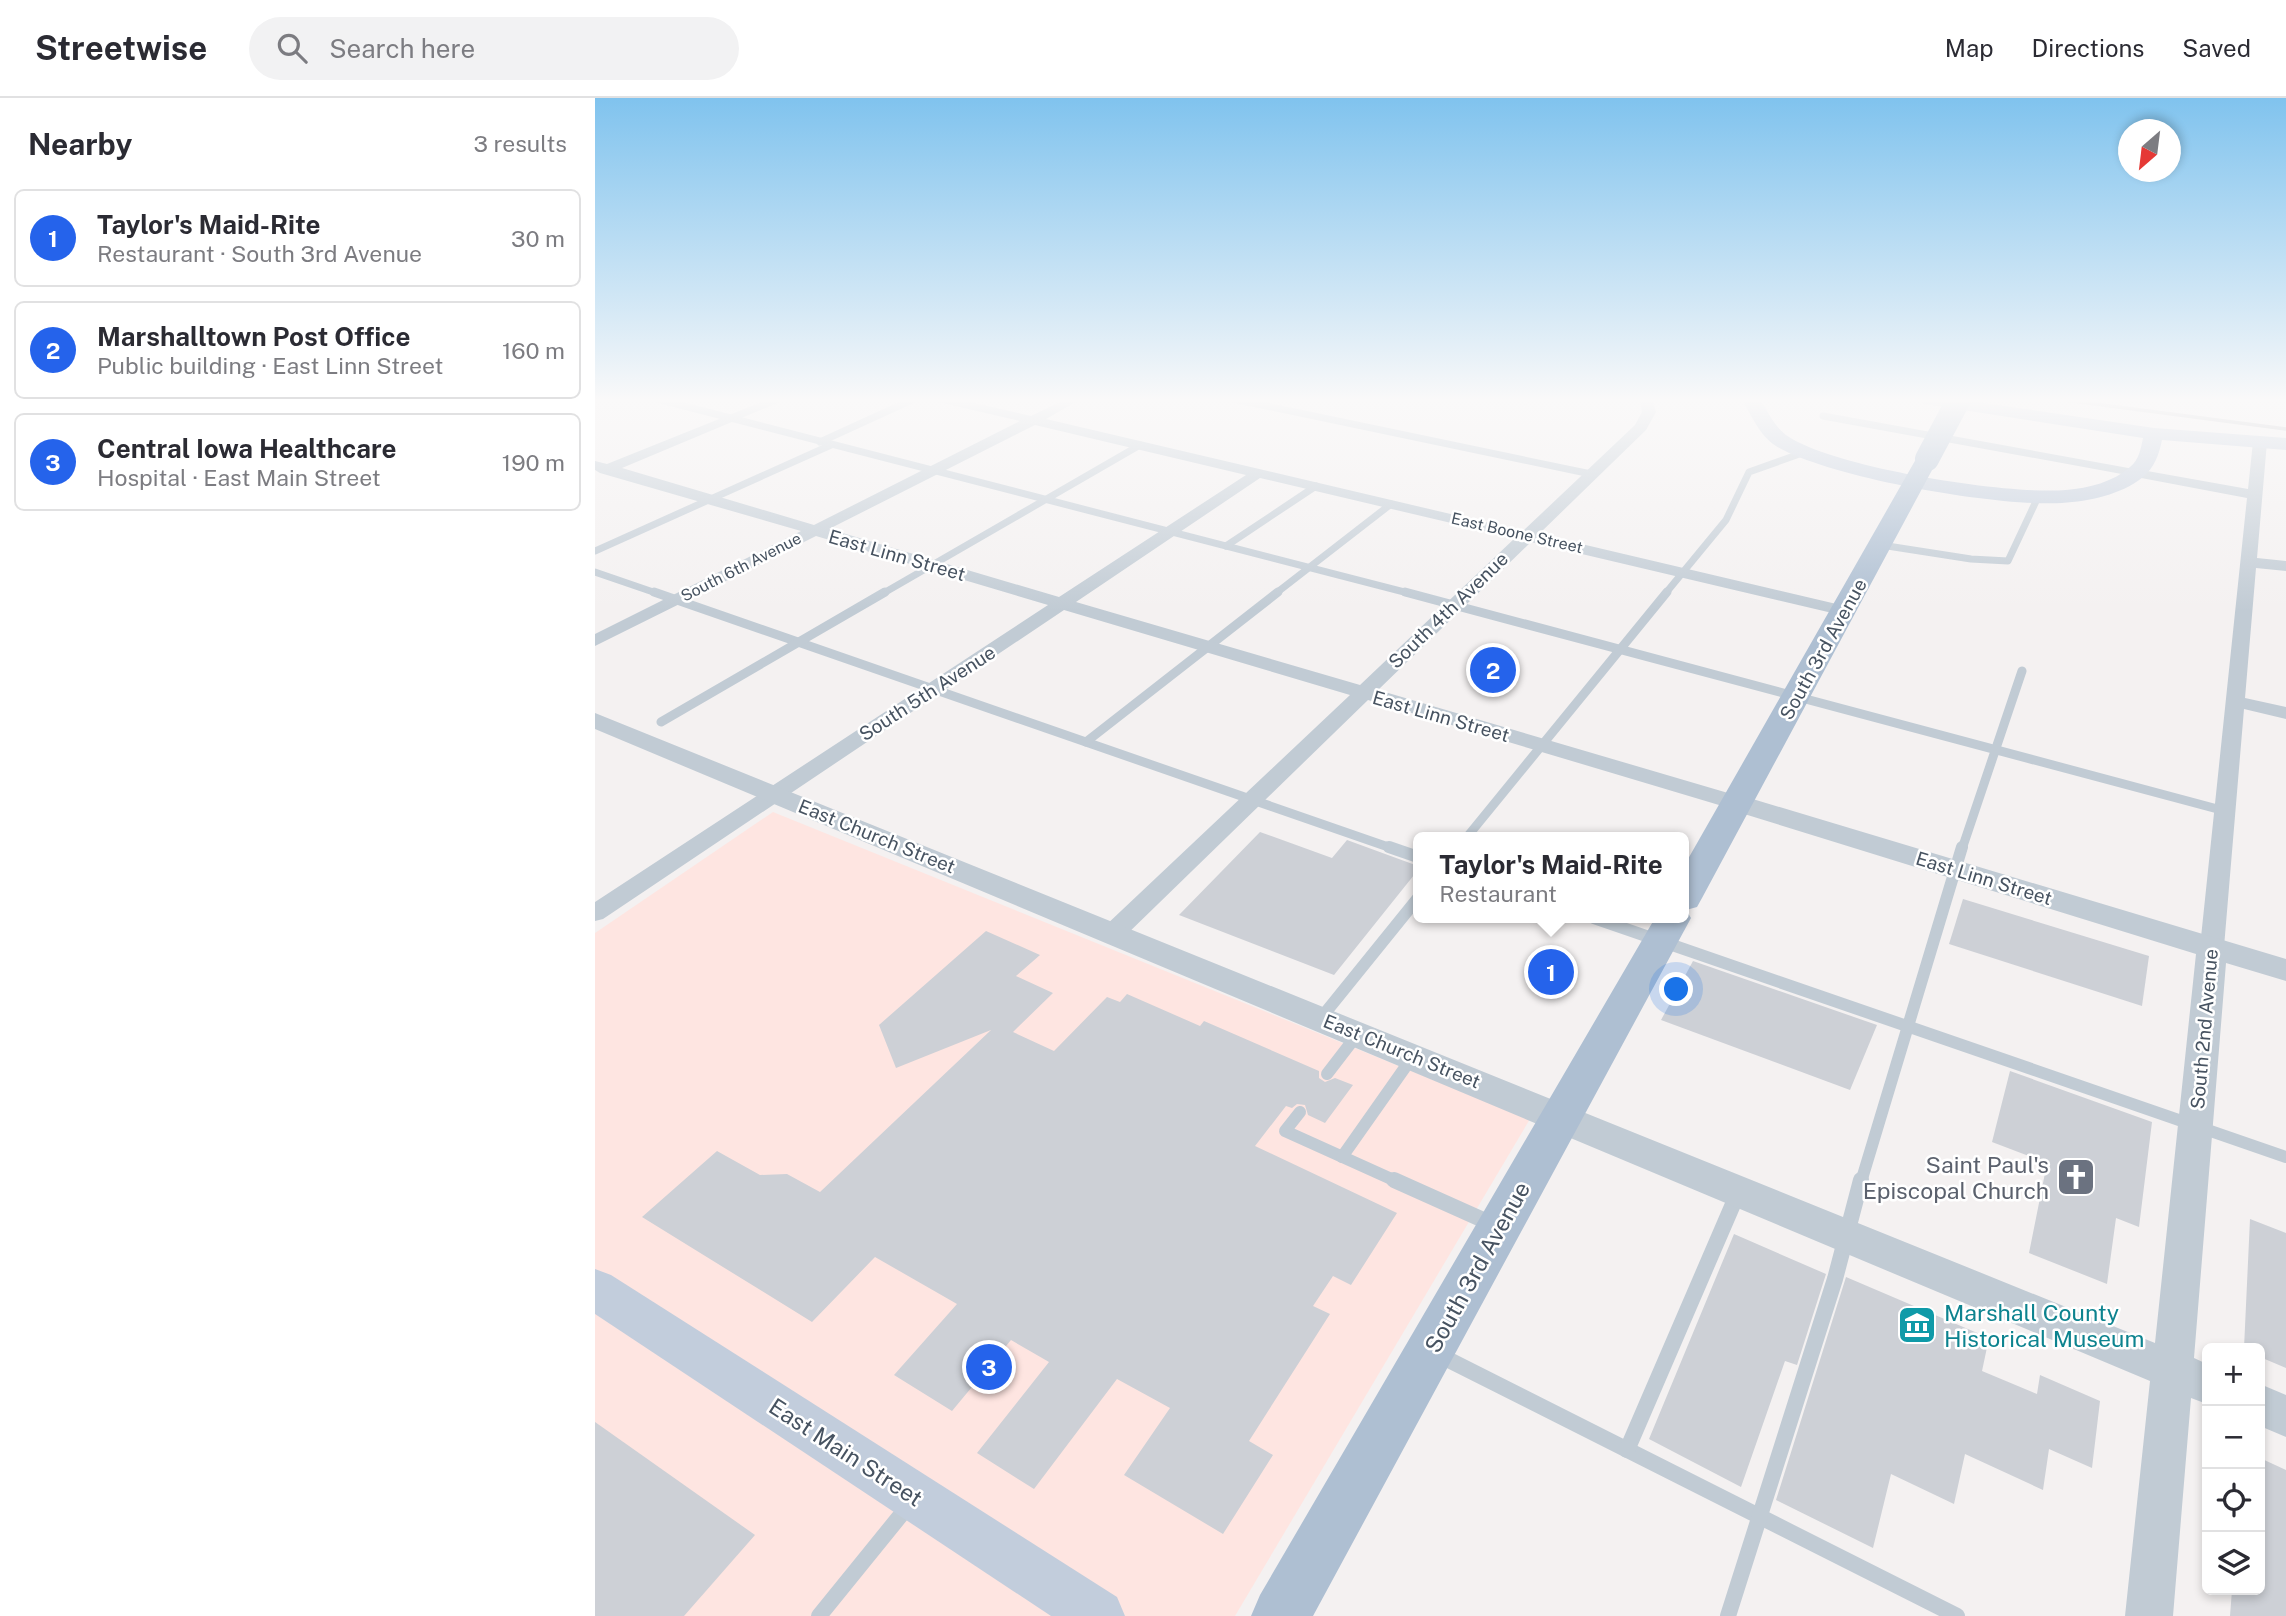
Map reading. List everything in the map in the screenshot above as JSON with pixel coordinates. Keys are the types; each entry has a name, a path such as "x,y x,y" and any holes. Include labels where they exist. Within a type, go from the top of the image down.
{"main road":[{"name":"South 3rd Avenue","path":"1689,889 1921,470"},
{"path":"1928,470 2000,494 2038,497 2082,494 2138,470"},
{"name":"South 3rd Avenue","path":"1280,1616 1667,929"},
{"name":"East Main Street","path":"595,1289 1098,1616"}],"street":[{"name":"East Linn Street","path":"599,470 709,499 1363,692 2286,970"},
{"name":"East Boone Street","path":"1245,470 1845,611"},
{"name":"South 4th Avenue","path":"1113,933 1595,470"},
{"name":"South 2nd Avenue","path":"2149,1616 2257,470"},
{"name":"South 6th Avenue","path":"595,641 932,471"},
{"name":"South 5th Avenue","path":"595,913 1258,473"},
{"path":"2136,473 2255,495"},
{"path":"2248,562 2286,566"},
{"path":"2235,701 2286,713"},
{"name":"East Church Street","path":"595,720 2202,1382"},
{"path":"2262,1406 2286,1416"}],"lane":[{"path":"595,551 775,470"},
{"path":"927,470 1454,605 2225,811"},
{"path":"661,722 1097,470"},
{"path":"1571,470 1591,474"},
{"path":"1471,832 1680,572 1726,520 1749,472 1755,470"},
{"path":"2119,470 2136,473"},
{"path":"1226,547 1316,486"},
{"path":"1881,545 2008,561 2038,497"},
{"path":"1086,742 1391,504"},
{"path":"595,572 1413,855"},
{"path":"1728,1616 1835,1279 1845,1234 1955,869 2022,671"},
{"path":"1321,1018 1413,904"},
{"path":"1627,923 1667,929 1907,1026 2286,1157"},
{"path":"1327,1074 1358,1033"},
{"path":"1342,1157 1414,1056"},
{"path":"1300,1112 1285,1131 1499,1227"},
{"path":"1627,1450 1739,1190"},
{"path":"1430,1350 1957,1616"},
{"path":"819,1616 915,1497"}],"shaded area":[{"path":"773,812 1530,1119 1235,1616 595,1616 595,933"}],"building":[{"path":"1260,832 1332,858 1347,840 1413,864 1413,876 1334,975 1179,915"},
{"path":"1963,899 2149,956 2142,1006 1949,944"},
{"path":"986,931 1040,955 1016,976 1053,993 1013,1032 1054,1051 1107,997 1120,1002 1127,994 1200,1026 1204,1021 1319,1071 1319,1078 1325,1082 1335,1078 1353,1085 1325,1123 1308,1115 1305,1105 1297,1104 1292,1108 1286,1106 1255,1146 1397,1213 1351,1285 1333,1276 1313,1306 1330,1314 1249,1441 1273,1455 1223,1534 1124,1475 1170,1408 1117,1379 1034,1489 977,1453 1049,1362 1011,1340 952,1411 894,1375 957,1304 875,1257 812,1322 642,1217 717,1151 760,1175 787,1174 820,1192 991,1030 896,1068 879,1025"},
{"path":"1693,961 1877,1025 1850,1090 1661,1020"},
{"path":"2010,1071 2152,1122 2139,1227 2116,1218 2107,1284 2029,1253 2047,1163 1992,1142"},
{"path":"2250,1219 2286,1233 2286,1368 2265,1359 2265,1343 2244,1343"},
{"path":"1734,1234 1826,1274 1797,1365 1785,1361 1741,1487 1649,1439"},
{"path":"1846,1277 1989,1338 1982,1371 2037,1394 2040,1375 2100,1401 2092,1468 2049,1449 2043,1490 1965,1454 1954,1504 1891,1474 1873,1548 1776,1500"},
{"path":"595,1422 755,1535 684,1616 595,1616"},
{"path":"2265,1460 2286,1470 2286,1616 2230,1616 2232,1595 2265,1595"}],"place":[{"name":"Marshalltown Post Office","path":"1493,670"},
{"name":"Taylor's Maid-Rite","path":"1551,972"},
{"name":"Saint Paul's Episcopal Church","path":"2076,1177"},
{"name":"Marshall County Historical Museum","path":"1917,1325"},
{"name":"Central Iowa Healthcare","path":"989,1367"}]}
